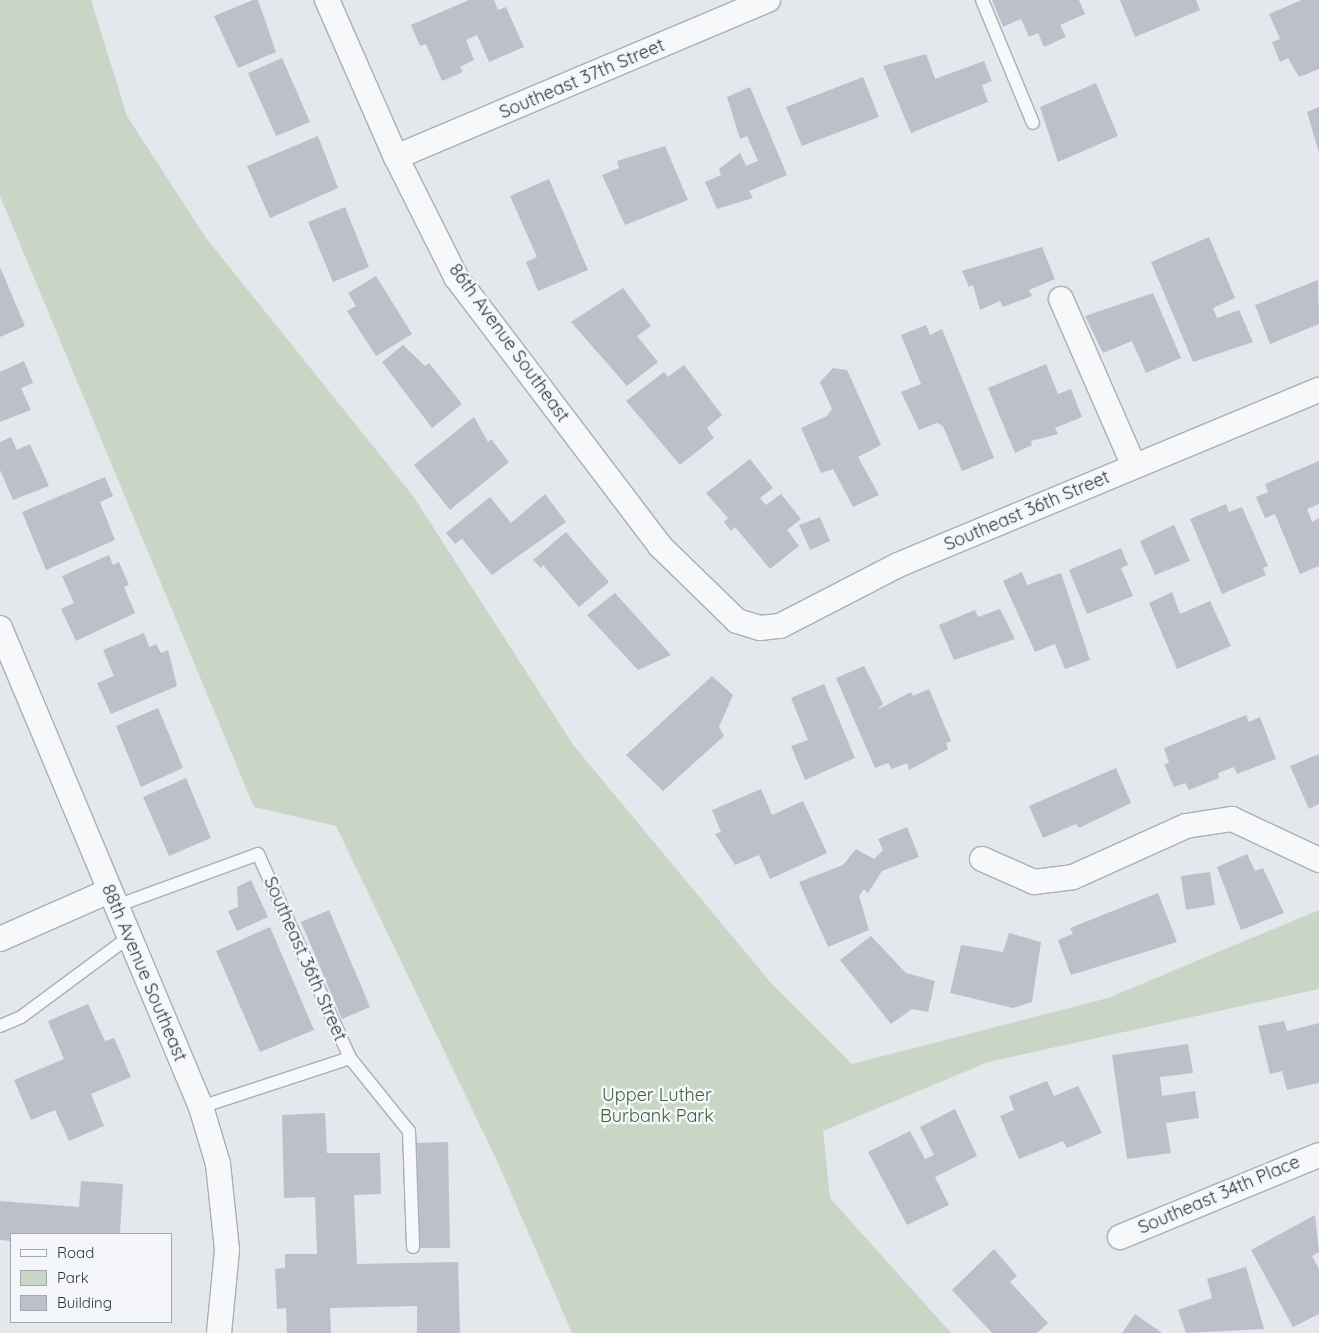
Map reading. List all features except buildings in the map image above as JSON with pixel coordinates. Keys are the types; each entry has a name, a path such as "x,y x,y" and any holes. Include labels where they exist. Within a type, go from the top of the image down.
{"street":[{"name":"86th Avenue Southeast","path":"327,0 396,157 456,277 660,546 737,621"},
{"name":"Southeast 37th Street","path":"396,157 768,0"},
{"path":"1061,299 1134,466"},
{"name":"Southeast 36th Street","path":"737,621 760,628 780,626 898,565 1319,390"},
{"name":"88th Avenue Southeast","path":"0,628 201,1108 218,1164 227,1250 219,1333"},
{"path":"982,859 1034,882 1073,877 1186,826 1232,819 1319,860"},
{"name":"Southeast 36th Street","path":"0,939 112,898"},
{"name":"Southeast 34th Place","path":"1120,1237 1319,1155"}],"lane":[{"path":"982,0 1034,123"},
{"name":"Southeast 36th Street","path":"112,898 258,854 350,1058 201,1108"},
{"path":"0,1026 21,1017 129,937"},
{"path":"350,1058 409,1131 412,1247"}],"green space":[{"name":"Upper Luther Burbank Park","path":"0,0 91,0 127,116 206,238 413,496 574,746 771,983 852,1064 1108,998 1319,910 1319,989 988,1062 823,1131 830,1198 951,1333 572,1333 498,1163 336,826 254,807 0,196"}]}
